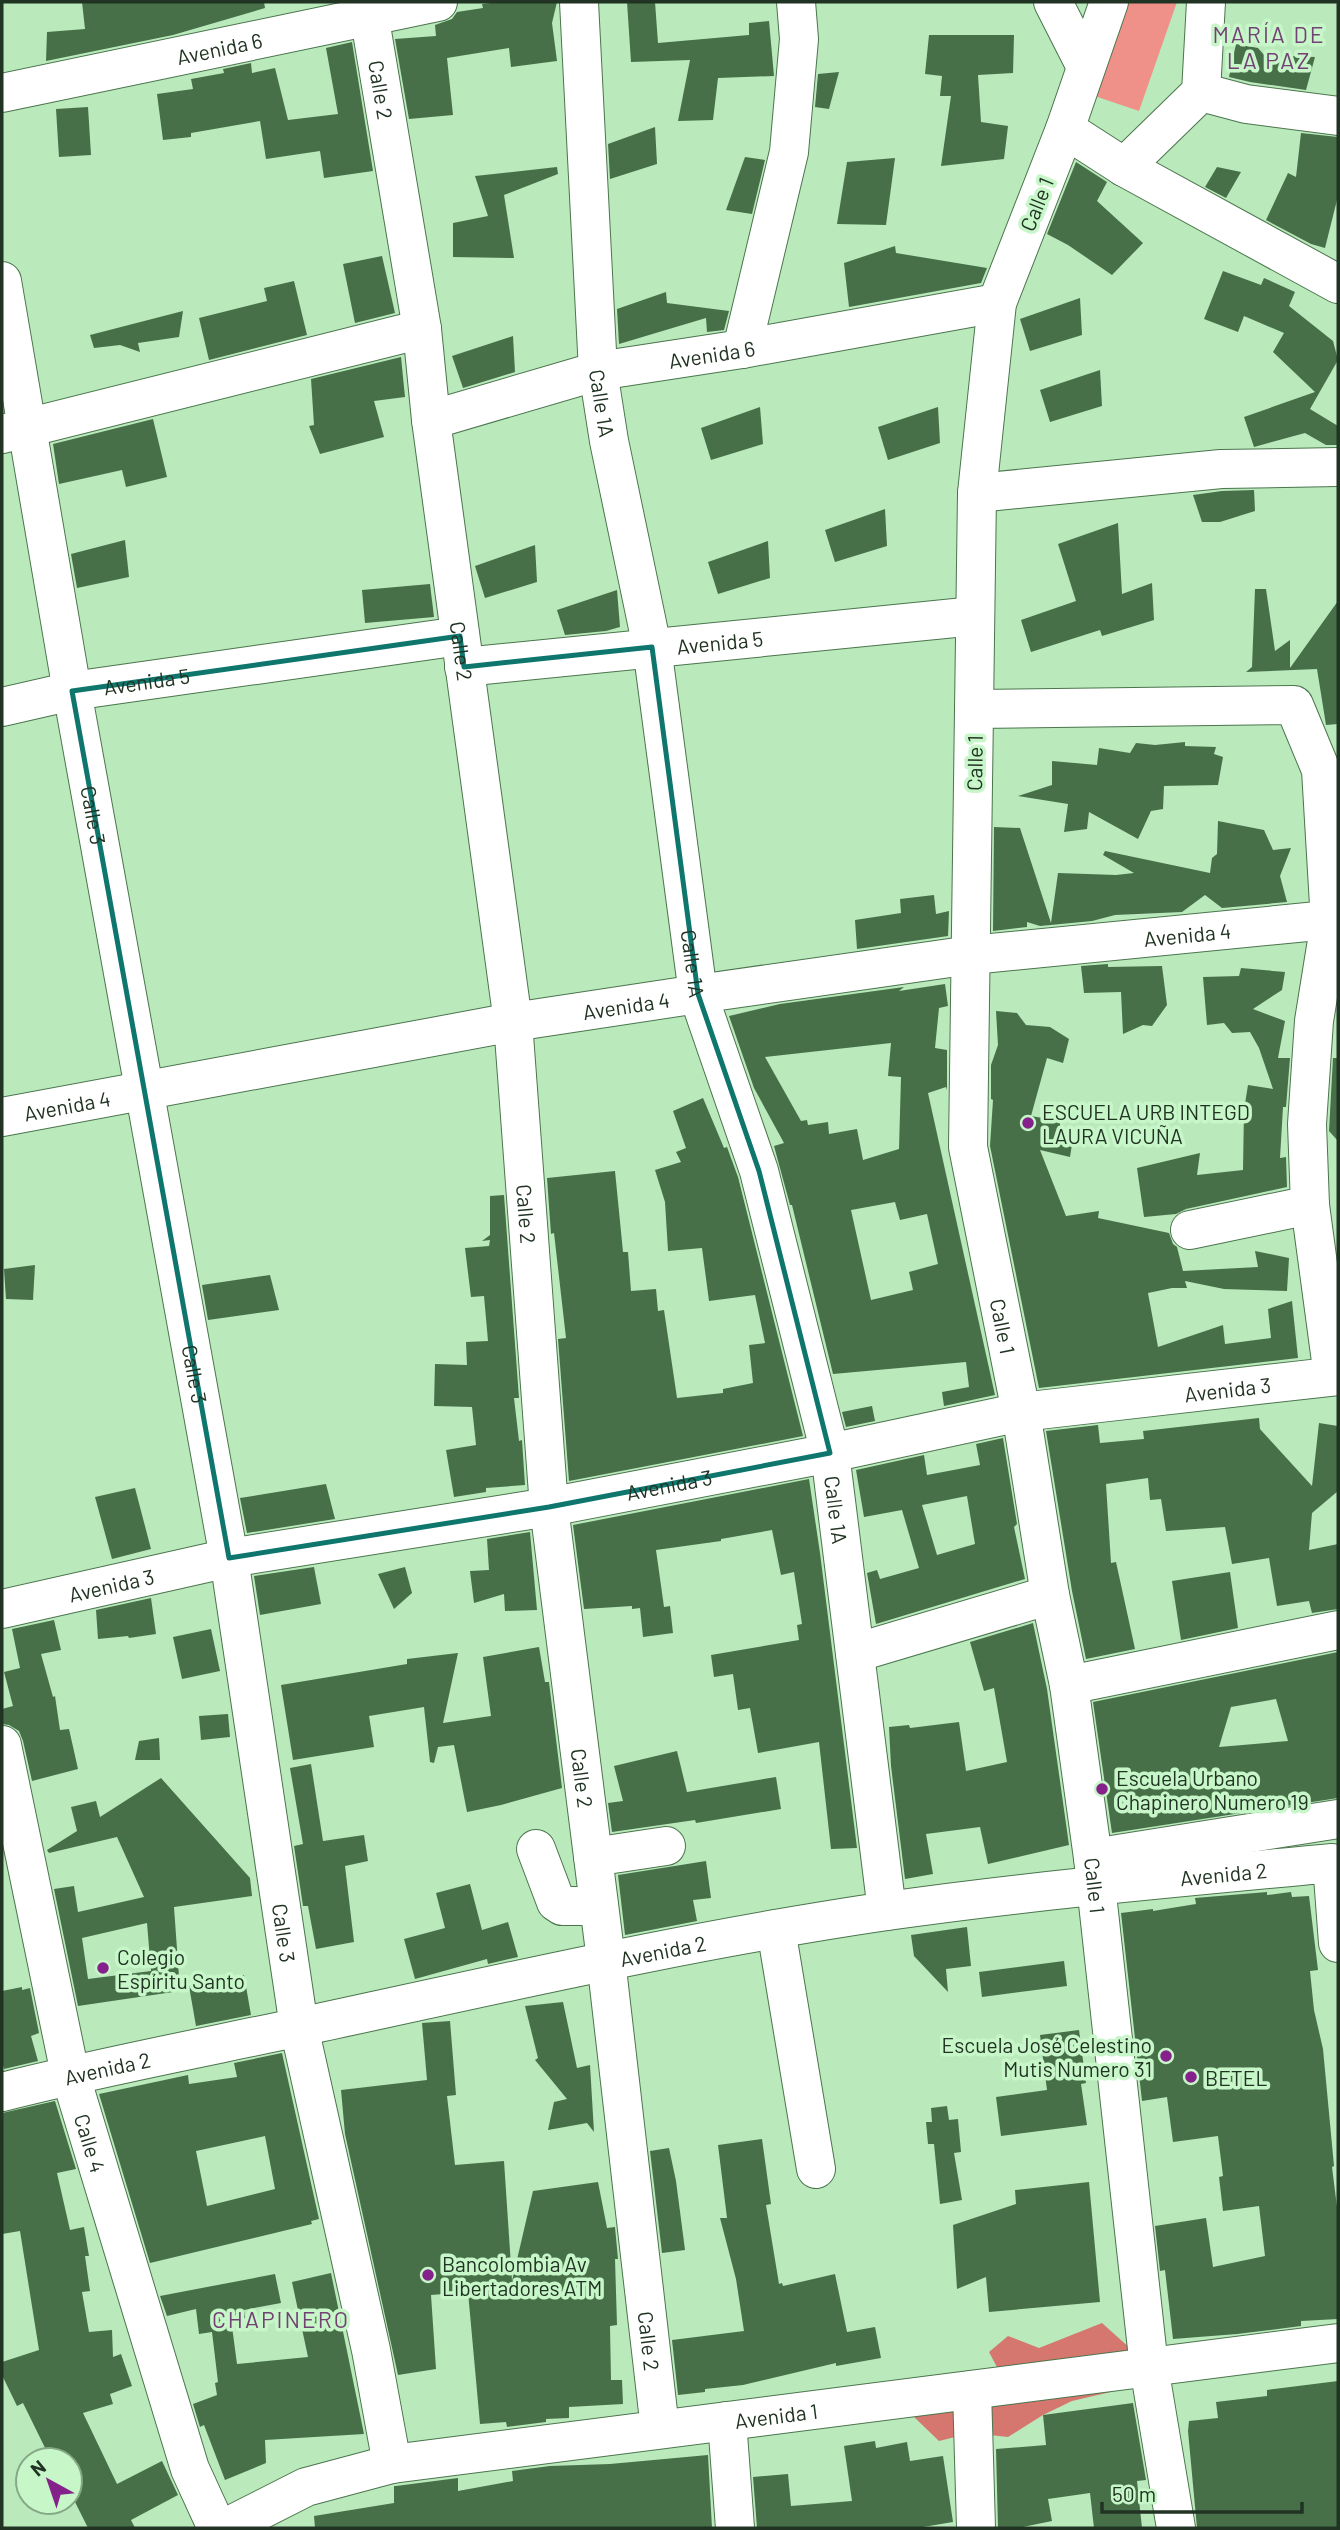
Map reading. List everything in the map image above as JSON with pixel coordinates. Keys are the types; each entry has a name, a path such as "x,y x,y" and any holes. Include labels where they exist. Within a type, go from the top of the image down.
{"street":[{"name":"Avenida 6","path":"2,93 369,10 438,2"},
{"name":"Calle 1A","path":"579,2 598,371 608,441 652,647 698,994 759,1171 830,1453 887,1911"},
{"path":"742,349 789,152 799,40 796,2"},
{"path":"1054,2 1086,67"},
{"name":"Calle 1","path":"1109,2 1065,129 996,303 977,493 968,1147 1021,1412 1050,1595 1069,1685 1094,1872 1149,2367 1176,2528"},
{"path":"1124,167 1200,92 1206,2"},
{"name":"Calle 2","path":"369,10 422,329 431,420 513,1023 549,1507 606,1960 660,2429"},
{"path":"1200,92 1245,104 1338,116"},
{"path":"1065,129 1124,167 1338,284"},
{"name":"Calle 3","path":"2,281 14,432 72,691 229,1558 299,2027 370,2350 392,2464"},
{"name":"Avenida 6","path":"431,420 598,371 742,349 996,303"},
{"path":"14,432 422,329"},
{"path":"977,493 1221,469 1338,467"},
{"name":"Avenida 5","path":"2,707 72,691 462,651 652,647 975,616"},
{"path":"974,709 1294,705 1329,770 1334,920 1314,1021 1307,1124 1310,1205 1336,1376"},
{"name":"Avenida 4","path":"2,1117 513,1023 698,994 971,955 1334,920"},
{"path":"1190,1230 1310,1205"},
{"name":"Avenida 3","path":"2,1609 229,1558 549,1507 830,1453 1021,1412 1336,1376"},
{"path":"855,1653 1050,1595"},
{"path":"1069,1685 1338,1630"},
{"name":"Calle 4","path":"2,1745 70,2074 190,2469 217,2528"},
{"path":"1094,1872 1338,1819"},
{"path":"593,1857 666,1846"},
{"path":"536,1849 556,1902 562,1906 599,1906"},
{"name":"Avenida 2","path":"2,2092 70,2074 606,1960 1094,1872 1332,1863 1338,1943"},
{"path":"776,1929 816,2169"},
{"name":"Avenida 1","path":"225,2528 306,2487 392,2464 1338,2343"},
{"path":"972,2390 976,2528"},
{"path":"727,2421 735,2528"}],"highlighted area":[{"path":"460,636 464,667 652,647 698,994 759,1171 830,1453 549,1507 229,1558 72,691"}],"shaded area":[{"path":"1108,2 1177,2 1139,111 1077,90"},
{"path":"1102,2323 1132,2350 1136,2386 1072,2401 1008,2437 971,2433 939,2441 913,2416 998,2369 989,2352 1008,2336 1039,2348"}],"building":[{"path":"82,2 264,2 265,8 173,35 46,61 47,32 85,29"},
{"path":"557,2 552,23 557,61 511,67 509,48 447,58 453,115 409,119 395,39 436,36 435,25 452,19 457,12 483,8 482,4"},
{"path":"627,2 655,2 658,43 749,35 749,23 769,21 774,76 718,78 713,120 678,121 690,60 631,62"},
{"path":"929,35 1014,35 1013,73 978,75 981,122 1008,126 1004,159 941,166 951,96 940,96 942,76 925,74"},
{"path":"352,42 373,171 324,178 320,151 266,159 260,121 191,133 191,137 163,140 157,94 193,89 191,79 224,73 223,69 251,63 252,73 275,68 288,120 338,114 326,48"},
{"path":"1236,44 1258,48 1264,55 1315,57 1306,90 1229,77"},
{"path":"839,72 829,109 815,107 818,74"},
{"path":"88,107 91,155 59,157 56,109"},
{"path":"655,127 657,164 610,179 608,144"},
{"path":"1301,133 1338,137 1338,196 1325,248 1311,244 1266,220 1288,173 1296,177"},
{"path":"745,157 765,160 752,214 726,210"},
{"path":"895,158 886,225 837,224 847,162"},
{"path":"1076,162 1107,182 1097,201 1143,243 1112,275 1047,234"},
{"path":"557,167 558,174 504,195 514,258 453,257 453,223 488,216 475,176"},
{"path":"1217,167 1241,172 1226,198 1205,187"},
{"path":"895,246 896,253 987,268 981,283 849,307 844,263"},
{"path":"382,256 395,313 355,323 343,264"},
{"path":"1223,271 1261,285 1264,278 1295,292 1289,306 1333,341 1338,360 1310,409 1338,426 1338,445 1326,445 1305,433 1254,447 1244,417 1315,392 1273,352 1284,333 1244,316 1238,332 1204,319"},
{"path":"294,281 307,335 209,360 199,318 267,301 264,288"},
{"path":"666,292 667,303 729,311 724,330 707,332 706,318 619,344 617,309"},
{"path":"1080,298 1082,335 1030,351 1020,319"},
{"path":"183,311 179,337 138,343 140,352 120,345 94,348 90,335"},
{"path":"513,336 515,372 463,388 452,356"},
{"path":"401,357 405,397 374,401 384,437 320,454 309,426 314,425 311,379"},
{"path":"1100,370 1102,406 1050,422 1040,390"},
{"path":"760,407 763,444 711,460 701,428"},
{"path":"938,407 940,443 888,460 878,427"},
{"path":"153,419 167,477 126,487 122,470 59,484 53,444"},
{"path":"1254,490 1255,511 1220,522 1202,522 1193,495 1222,491"},
{"path":"885,509 887,546 835,562 825,530"},
{"path":"1118,523 1122,594 1152,583 1154,620 1102,636 1100,630 1031,652 1021,620 1076,601 1058,544"},
{"path":"125,540 129,577 77,588 71,554"},
{"path":"768,541 770,578 718,594 708,562"},
{"path":"535,545 537,582 485,598 475,566"},
{"path":"430,584 434,617 365,623 362,590"},
{"path":"1255,589 1266,589 1275,651 1290,640 1290,668 1338,601 1338,724 1326,725 1317,669 1246,672 1252,667"},
{"path":"617,590 620,627 565,635 557,610"},
{"path":"1185,742 1185,746 1216,747 1214,754 1223,757 1218,785 1164,786 1163,809 1151,811 1138,839 1089,812 1087,829 1064,832 1068,804 1018,796 1052,785 1052,761 1097,765 1099,748 1130,753 1136,743 1155,745"},
{"path":"1218,821 1264,830 1273,850 1291,848 1280,876 1287,902 1222,908 1205,895 1182,912 1115,915 1092,921 1040,926 1027,922 1027,927 993,931 994,827 1020,828 1051,923 1058,873 1134,873 1103,855 1105,851 1210,873 1212,858 1217,854"},
{"path":"934,895 936,914 949,911 948,936 857,949 855,920 901,913 900,899"},
{"path":"1108,964 1108,967 1162,966 1167,1005 1152,1026 1143,1025 1123,1034 1121,992 1084,993 1081,966"},
{"path":"1241,968 1285,972 1282,990 1253,1009 1285,1021 1278,1058 1290,1058 1280,1158 1286,1157 1287,1187 1186,1209 1176,1214 1144,1217 1137,1168 1200,1153 1197,1175 1243,1170 1244,1110 1248,1085 1273,1089 1259,1048 1250,1032 1232,1033 1224,1023 1207,1025 1203,977 1239,976"},
{"path":"945,984 948,1006 939,1008 935,1048 947,1050 947,1090 946,1087 928,1093 995,1395 944,1406 942,1392 969,1387 966,1362 833,1374 792,1205 774,1146 784,1143 754,1088 729,1016 780,1004 904,987 899,991","holes":["891,1043 888,1076 901,1077 899,1149 863,1160 857,1129 829,1134 828,1122 808,1125 807,1120 801,1121 765,1057","895,1202 900,1220 927,1214 938,1264 909,1272 913,1290 871,1300 851,1210"]},
{"path":"996,1011 1017,1013 1026,1025 1050,1027 1069,1039 1063,1063 1047,1058 1031,1116 1060,1121 1060,1128 1074,1132 1070,1157 1040,1150 1066,1216 1099,1211 1098,1218 1169,1233 1177,1247 1183,1271 1258,1267 1255,1251 1289,1258 1287,1291 1224,1289 1185,1281 1187,1288 1148,1293 1158,1347 1223,1325 1225,1344 1271,1338 1268,1309 1292,1301 1298,1358 1039,1388 990,1146 993,1100 991,1065 998,1045"},
{"path":"1333,1058 1338,1058 1338,1141 1329,1131"},
{"path":"703,1098 738,1177 803,1436 569,1481 558,1339 566,1338 554,1233 551,1234 547,1178 615,1171 623,1252 628,1252 631,1291 656,1289 658,1311 664,1310 677,1398 723,1393 723,1389 753,1383 749,1345 765,1343 755,1295 709,1301 702,1248 668,1251 665,1202 655,1170 681,1162 676,1152 686,1148 673,1111"},
{"path":"504,1195 519,1398 514,1398 519,1441 522,1440 525,1485 486,1488 486,1492 454,1497 446,1450 476,1445 472,1407 434,1406 435,1364 467,1365 466,1342 488,1341 484,1296 471,1297 465,1248 489,1246 490,1240 482,1241 490,1235 490,1196"},
{"path":"35,1265 33,1300 6,1299 4,1269"},
{"path":"270,1275 279,1310 208,1320 202,1285"},
{"path":"872,1406 875,1421 846,1427 842,1412"},
{"path":"1259,1418 1260,1429 1312,1486 1319,1423 1338,1426 1338,1491 1312,1513 1309,1550 1338,1544 1338,1609 1312,1613 1309,1601 1277,1606 1269,1558 1232,1564 1225,1527 1166,1531 1161,1499 1150,1500 1148,1478 1106,1484 1111,1563 1116,1562 1135,1649 1086,1659 1046,1431 1098,1425 1100,1443 1144,1439 1143,1431"},
{"path":"1003,1438 1017,1524 1014,1527 1025,1579 876,1624 867,1573 877,1570 880,1579 919,1568 902,1510 864,1517 856,1470 924,1455 927,1475 980,1465 976,1444","holes":["967,1496 975,1544 937,1555 922,1505"]},
{"path":"809,1479 857,1848 831,1849 819,1742 758,1753 750,1708 738,1710 733,1674 714,1677 711,1655 799,1640 797,1625 802,1624 794,1572 781,1575 772,1530 721,1541 656,1550 664,1607 670,1606 673,1633 643,1637 640,1608 632,1609 632,1606 584,1609 573,1525"},
{"path":"326,1484 335,1519 247,1533 240,1498"},
{"path":"135,1488 151,1549 112,1559 95,1497"},
{"path":"530,1532 537,1610 505,1611 504,1594 474,1603 470,1571 489,1570 487,1539"},
{"path":"314,1567 321,1604 260,1615 254,1576"},
{"path":"405,1567 412,1593 394,1609 378,1574"},
{"path":"1230,1572 1238,1628 1181,1640 1172,1581"},
{"path":"151,1598 156,1634 98,1639 96,1610"},
{"path":"54,1620 61,1650 41,1654 53,1697 55,1696 60,1730 69,1729 78,1769 32,1781 19,1731 2,1724 2,1709 13,1706 4,1672 20,1668 12,1629"},
{"path":"1033,1623 1047,1689 1069,1845 988,1864 980,1827 926,1834 933,1874 905,1879 889,1727 909,1725 910,1728 959,1722 966,1771 1007,1762 994,1688 984,1691 970,1642"},
{"path":"211,1629 220,1671 182,1679 173,1637"},
{"path":"539,1647 545,1682 549,1682 562,1788 467,1812 454,1745 438,1747 434,1763 430,1762 424,1707 369,1716 374,1747 293,1760 281,1685 407,1664 407,1659 458,1653 443,1723 491,1716 483,1657"},
{"path":"1338,1652 1338,1798 1112,1833 1093,1702","holes":["1276,1699 1288,1741 1219,1747 1231,1707"]},
{"path":"228,1714 230,1737 201,1740 199,1716"},
{"path":"159,1738 160,1760 135,1760 139,1741"},
{"path":"677,1751 687,1792 776,1777 781,1809 696,1823 695,1820 612,1832 608,1803 623,1801 614,1766"},
{"path":"311,1764 323,1841 364,1835 368,1861 345,1866 354,1942 316,1949 308,1906 303,1906 294,1846 303,1844 290,1768"},
{"path":"161,1778 250,1878 252,1896 174,1907 180,1991 78,2006 54,1889 74,1886 78,1912 144,1897 117,1837 49,1853 47,1850 77,1831 71,1807 96,1801 100,1817","holes":["147,1923 151,1971 88,1979 82,1938"]},
{"path":"706,1861 711,1898 693,1900 697,1921 625,1935 618,1875"},
{"path":"470,1884 482,1930 508,1922 518,1957 488,1964 487,1959 415,1979 404,1939 445,1928 436,1893"},
{"path":"1267,1892 1267,1895 1291,1892 1292,1897 1309,1896 1318,1970 1310,1971 1314,2010 1323,2049 1338,2215 1338,2319 1301,2321 1301,2326 1237,2334 1173,2339 1165,2270 1160,2271 1155,2226 1206,2218 1213,2267 1265,2256 1259,2206 1223,2211 1219,2177 1223,2176 1218,2136 1173,2142 1167,2097 1142,2101 1121,1913 1196,1904 1195,1898"},
{"path":"967,1927 971,1966 946,1969 948,1992 914,1956 911,1935"},
{"path":"1064,1961 1067,1986 982,1997 979,1972"},
{"path":"244,1975 251,2015 196,2026 189,1986"},
{"path":"22,1987 22,1990 30,1988 39,2033 31,2036 38,2061 4,2069 2,1991"},
{"path":"563,2002 577,2068 590,2065 594,2132 587,2123 548,2130 554,2102 567,2099 535,2060 538,2058 525,2006"},
{"path":"450,2021 456,2095 447,2096 455,2165 504,2161 512,2281 533,2191 598,2182 607,2228 615,2227 618,2259 615,2259 617,2325 610,2326 611,2380 622,2380 623,2404 569,2407 569,2418 546,2419 546,2422 507,2427 506,2422 480,2424 468,2292 431,2295 436,2369 398,2375 345,2134 341,2090 427,2080 422,2023"},
{"path":"1079,2030 1086,2083 1081,2084 1087,2125 1001,2136 996,2097 1047,2090 1040,2035"},
{"path":"282,2053 319,2219 311,2221 312,2224 150,2263 99,2094 188,2075 189,2084 237,2077 234,2063","holes":["265,2136 275,2189 207,2206 196,2151"]},
{"path":"55,2101 76,2169 57,2173 70,2230 84,2227 89,2256 85,2256 90,2291 82,2292 89,2332 112,2330 113,2357 121,2354 132,2386 110,2394 113,2404 83,2413 117,2484 162,2461 178,2495 131,2520 135,2528 88,2528 82,2516 84,2446 44,2446 23,2403 17,2406 2,2375 2,2362 39,2350 20,2231 2,2234 2,2113"},
{"path":"947,2106 949,2120 958,2119 961,2152 954,2153 962,2200 940,2204 934,2144 928,2144 926,2122 932,2122 931,2108"},
{"path":"762,2139 771,2204 766,2205 779,2284 782,2283 783,2286 835,2274 847,2332 875,2327 881,2358 836,2366 836,2363 743,2385 678,2395 672,2340 744,2331 736,2279 720,2218 727,2218 718,2145"},
{"path":"669,2148 685,2250 662,2253 650,2151"},
{"path":"1089,2182 1100,2302 989,2312 986,2277 957,2289 953,2225 1016,2204 1015,2190"},
{"path":"331,2273 364,2434 265,2440 266,2463 225,2480 204,2425 200,2427 193,2404 217,2395 212,2332 199,2334 196,2309 167,2316 160,2296 275,2274 281,2303 244,2310 245,2318 231,2319 237,2364 308,2357 292,2282"},
{"path":"1338,2381 1338,2528 1197,2528 1189,2421 1218,2418 1216,2402 1267,2396 1267,2390"},
{"path":"1133,2403 1146,2480 1137,2481 1142,2528 1094,2528 1090,2493 1048,2499 1052,2521 1018,2528 998,2528 996,2449 1046,2445 1043,2415"},
{"path":"875,2441 876,2448 907,2442 910,2461 943,2456 953,2522 917,2528 757,2528 753,2477 788,2474 791,2506 852,2501 844,2446"},
{"path":"708,2455 712,2528 315,2528 314,2516 394,2503 394,2486 458,2478 458,2491 513,2481 512,2471"}],"place":[{"name":"ESCUELA URB INTEGD LAURA VICUÑA","path":"1028,1123"},
{"name":"Escuela Urbano Chapinero Numero 19","path":"1102,1789"},
{"name":"Colegio Espíritu Santo","path":"103,1968"},
{"name":"Escuela José Celestino Mutis Numero 31","path":"1166,2056"},
{"name":"BETEL","path":"1191,2077"},
{"name":"Bancolombia Av Libertadores ATM","path":"428,2275"}],"district":[{"name":"MARÍA DE LA PAZ","path":"1269,47"},
{"name":"CHAPINERO","path":"281,2319"}]}
